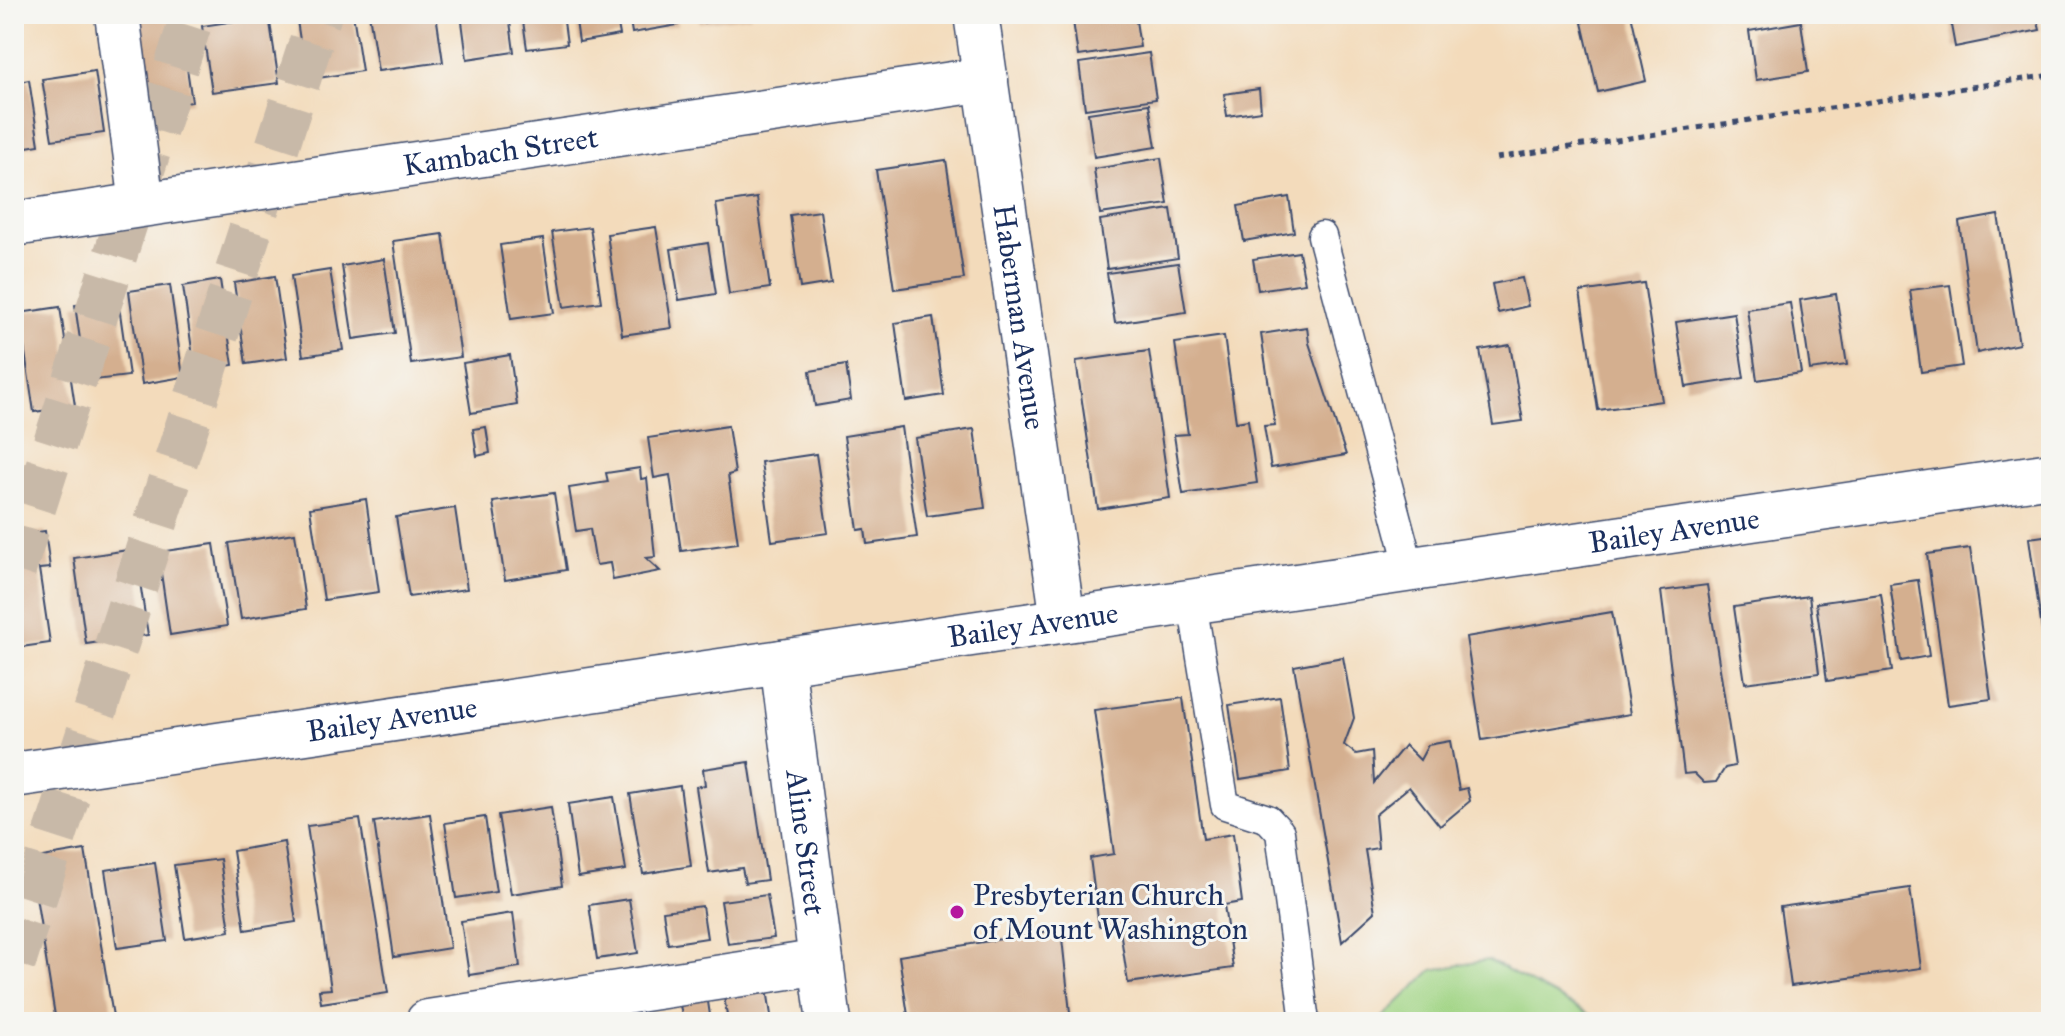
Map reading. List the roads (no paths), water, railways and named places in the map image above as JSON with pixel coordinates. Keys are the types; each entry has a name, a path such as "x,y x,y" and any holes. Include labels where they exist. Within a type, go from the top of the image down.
{"street":[{"path":"117,14 142,204"},
{"name":"Haberman Avenue","path":"976,14 1063,620"},
{"name":"Kambach Street","path":"14,224 986,79"},
{"name":"Bailey Avenue","path":"14,775 2051,475"},
{"name":"Aline Street","path":"782,662 829,1022"},
{"path":"428,1022 821,962"}],"lane":[{"path":"1322,236 1410,569"},
{"path":"1192,602 1225,805 1268,819 1280,832 1305,1022"}],"tunnel":[{"path":"14,570 193,14"},
{"path":"14,963 320,14"}],"place":[{"name":"Presbyterian Church of Mount Washington","path":"957,912"}]}
